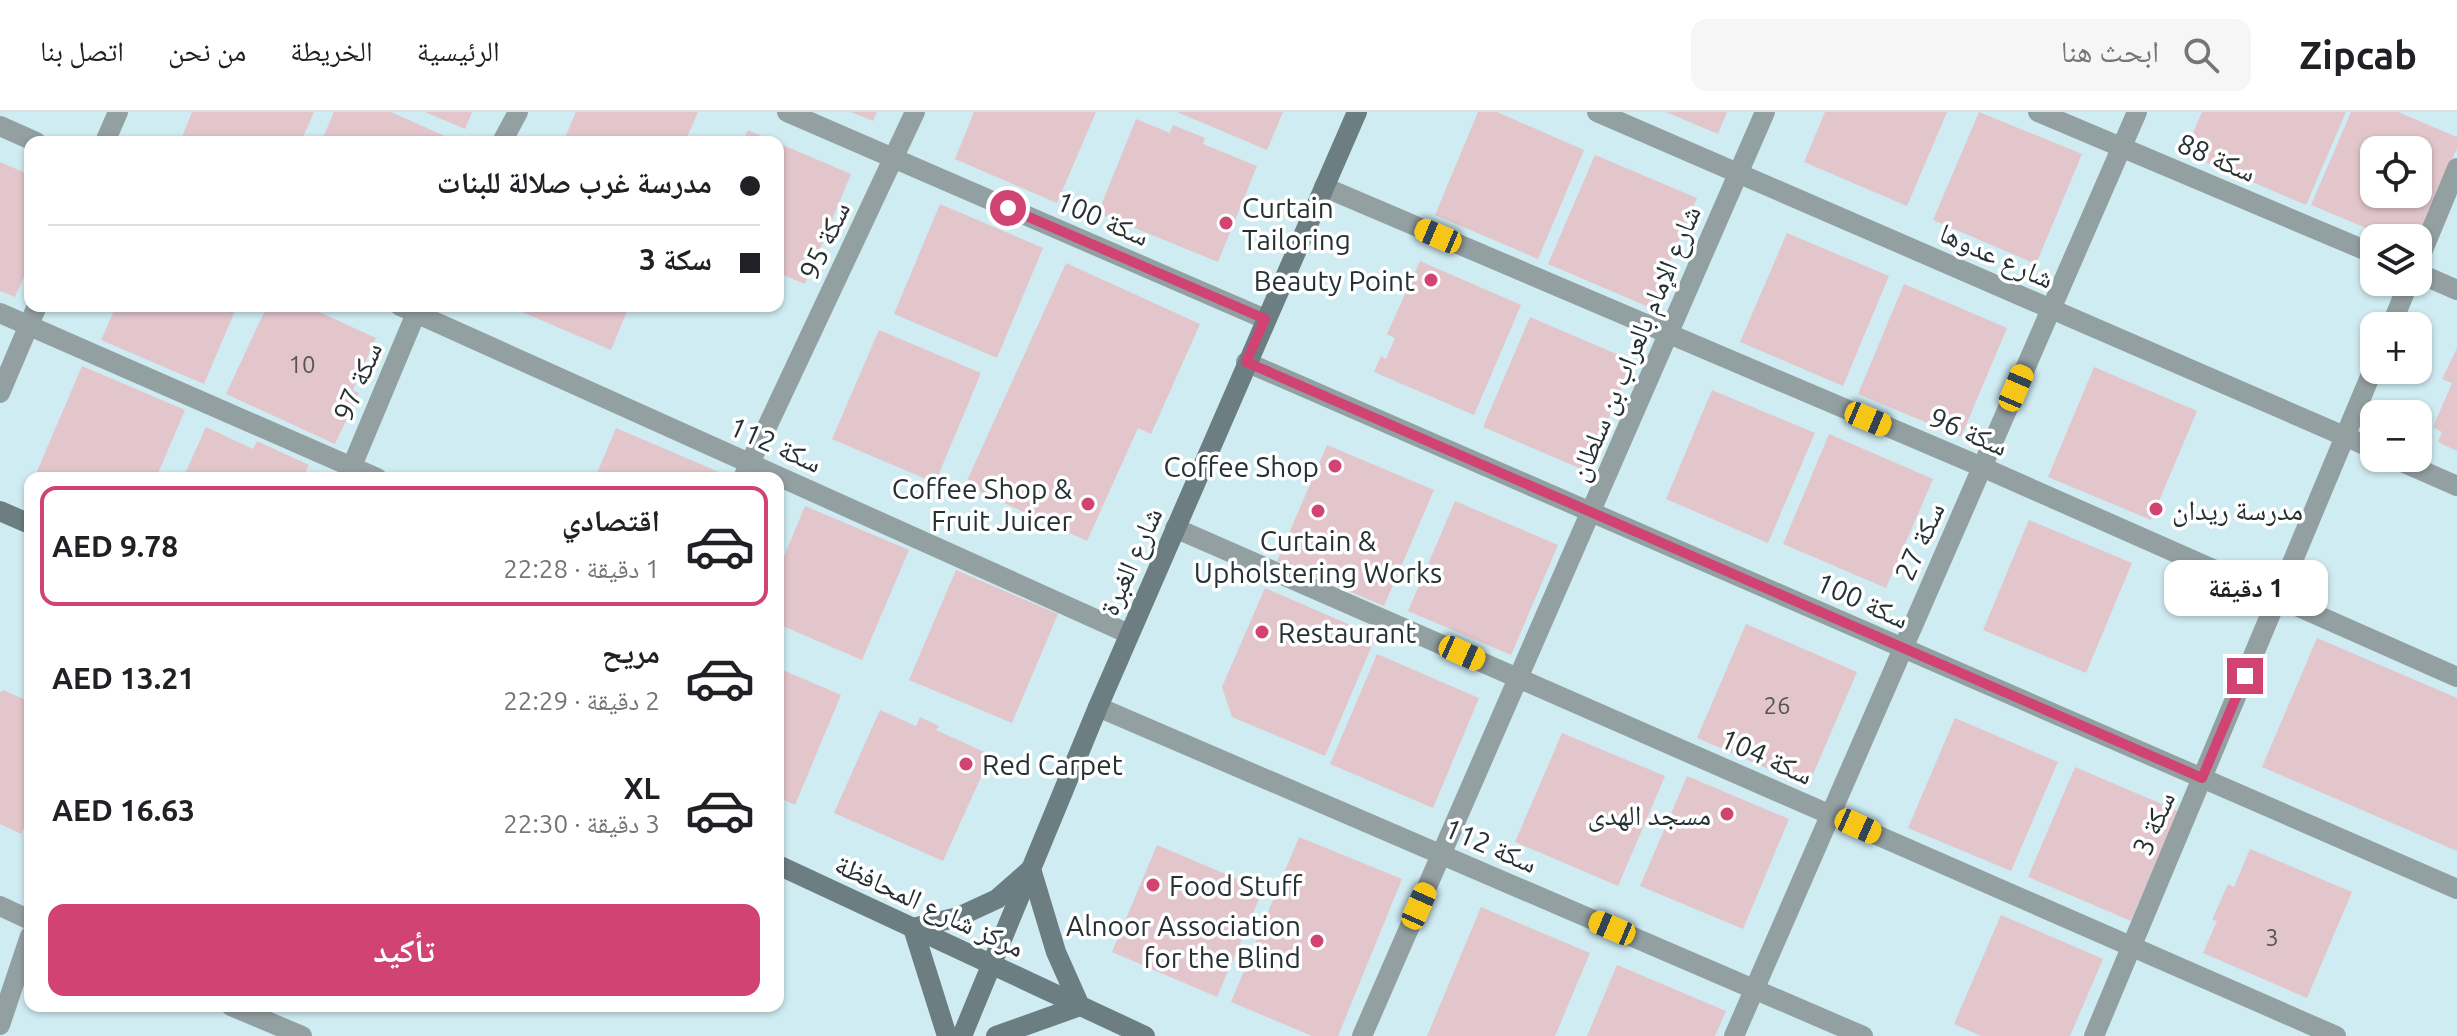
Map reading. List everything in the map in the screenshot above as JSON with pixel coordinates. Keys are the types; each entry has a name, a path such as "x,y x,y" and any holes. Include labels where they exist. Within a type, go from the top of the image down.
{"street":[{"path":"108,136 118,112"},
{"path":"505,136 518,112"},
{"name":"سكة 100","path":"787,112 1265,319"},
{"name":"سكة 95","path":"746,470 915,112"},
{"name":"شارع الغبرة","path":"962,1036 1129,634 1357,112"},
{"name":"شارع عدوها","path":"1597,112 2360,443"},
{"name":"شارع الإمام بالعراب بن سلطان","path":"1362,1036 1765,112"},
{"name":"سكة 88","path":"2038,112 2360,248"},
{"name":"سكة 27","path":"1734,1036 2137,112"},
{"path":"0,126 24,137"},
{"path":"2432,228 2457,168"},
{"name":"سكة 96","path":"1324,187 1982,467 2457,677"},
{"path":"2432,279 2457,290"},
{"path":"0,393 35,312"},
{"name":"سكة 97","path":"350,472 410,312"},
{"name":"سكة 112","path":"420,312 746,470"},
{"path":"0,313 350,472"},
{"name":"سكة 100","path":"1246,362 2457,889"},
{"name":"سكة 3","path":"2094,1036 2367,384"},
{"path":"2425,472 2457,486"},
{"name":"سكة 112","path":"784,486 1129,634"},
{"path":"0,511 24,521"},
{"name":"سكة 104","path":"1175,528 2336,1036"},
{"name":"سكة 112","path":"1098,707 1863,1036"},
{"name":"مركز شارع المحافظة","path":"784,868 1145,1036"},
{"path":"947,1036 913,928 958,917 997,899 1031,869 1056,952 1080,1006 996,1036"},
{"path":"0,906 24,917"},
{"path":"0,1025 24,954"},
{"path":"245,1012 302,1036"}],"building":[{"path":"192,112 314,112 304,136 182,136"},
{"path":"334,112 391,112 445,136 324,136"},
{"path":"425,112 472,112 465,129"},
{"path":"576,112 698,112 688,136 566,136"},
{"path":"851,112 877,112 873,121"},
{"path":"974,112 1096,112 1057,203 955,159"},
{"path":"1177,112 1283,112 1267,150"},
{"path":"1478,112 1497,112 1584,150 1538,259 1435,215"},
{"path":"1666,112 1727,112 1718,134"},
{"path":"1825,112 1947,112 1907,206 1804,162"},
{"path":"1979,112 2082,154 2036,264 1933,220"},
{"path":"2202,112 2346,112 2306,205 2184,153"},
{"path":"2351,112 2398,112 2457,137 2457,148 2432,206 2432,136 2360,136 2360,208 2431,208 2424,224 2360,225 2311,205"},
{"path":"1136,119 1170,133 1173,125 1205,138 1203,144 1257,166 1218,262 1098,213"},
{"path":"748,130 762,136 746,136"},
{"path":"784,146 851,174 805,284 784,275"},
{"path":"1595,155 1697,198 1651,308 1548,264"},
{"path":"0,162 24,172 24,276 15,297 0,291"},
{"path":"940,204 1043,248 997,358 894,314"},
{"path":"1787,233 1889,276 1843,386 1740,342"},
{"path":"1420,261 1521,305 1474,415 1374,372 1381,356 1386,359 1395,338 1387,334"},
{"path":"1066,263 1200,324 1151,434 1138,428 1087,541 965,485"},
{"path":"1904,284 2007,328 1961,437 1858,394"},
{"path":"113,312 234,312 204,384 101,340"},
{"path":"264,312 319,312 376,338 353,390 359,393 335,444 226,394"},
{"path":"522,312 627,312 611,350"},
{"path":"1530,317 1633,361 1586,471 1483,427"},
{"path":"879,330 981,373 935,483 832,439"},
{"path":"2457,348 2457,451 2438,442 2442,432 2433,427 2452,383 2442,379"},
{"path":"82,366 185,410 159,472 37,472"},
{"path":"2094,367 2197,411 2151,520 2048,477"},
{"path":"1712,390 1815,433 1768,543 1666,499"},
{"path":"206,427 253,449 257,441 309,465 306,472 186,472"},
{"path":"616,428 719,472 598,472"},
{"path":"1829,434 1933,479 1886,588 1783,544"},
{"path":"1327,445 1434,490 1384,606 1277,561"},
{"path":"1455,501 1558,545 1511,655 1408,611"},
{"path":"805,506 909,550 862,660 784,627 784,557"},
{"path":"2029,520 2132,563 2086,673 1983,630"},
{"path":"956,570 1058,614 1012,723 909,680"},
{"path":"1265,588 1376,636 1325,756 1232,717 1222,687"},
{"path":"1746,624 1857,672 1808,786 1697,738"},
{"path":"2317,638 2457,698 2457,851 2262,767"},
{"path":"1377,654 1479,698 1433,808 1330,764"},
{"path":"784,671 841,695 795,805 784,800"},
{"path":"3,690 24,699 24,828 21,834 0,824 0,693"},
{"path":"880,710 916,726 920,717 939,726 936,730 991,755 943,861 834,813"},
{"path":"1955,718 2058,762 2011,871 1908,828"},
{"path":"1562,733 1665,776 1618,886 1515,842"},
{"path":"2075,767 2178,811 2131,921 2028,877"},
{"path":"1687,776 1789,819 1743,929 1640,886"},
{"name":"Alnoor Association for the Blind","path":"1299,837 1402,879 1338,1036 1312,1036 1231,1002"},
{"path":"1157,845 1263,890 1217,997 1112,952"},
{"path":"2250,849 2352,892 2307,998 2203,953 2217,921 2212,920 2228,884 2234,887"},
{"path":"1481,907 1590,953 1555,1036 1427,1036"},
{"path":"2001,915 2103,959 2070,1036 1981,1036 1954,1024"},
{"path":"1617,965 1726,1011 1715,1036 1587,1036"}],"place":[{"name":"Curtain Tailoring","path":"1226,223"},
{"name":"Beauty Point","path":"1431,280"},
{"name":"Coffee Shop","path":"1335,466"},
{"name":"Coffee Shop & Fruit Juicer","path":"1088,504"},
{"name":"مدرسة ريدان","path":"2156,509"},
{"name":"Curtain & Upholstering Works","path":"1318,511"},
{"name":"Restaurant","path":"1262,632"},
{"name":"Red Carpet","path":"966,764"},
{"name":"مسجد الهدى","path":"1727,814"},
{"name":"Food Stuff","path":"1153,885"},
{"name":"Alnoor Association for the Blind","path":"1317,941"}],"route":[{"path":"1008,208 1265,319 1246,362 2202,778 2245,676"}]}
